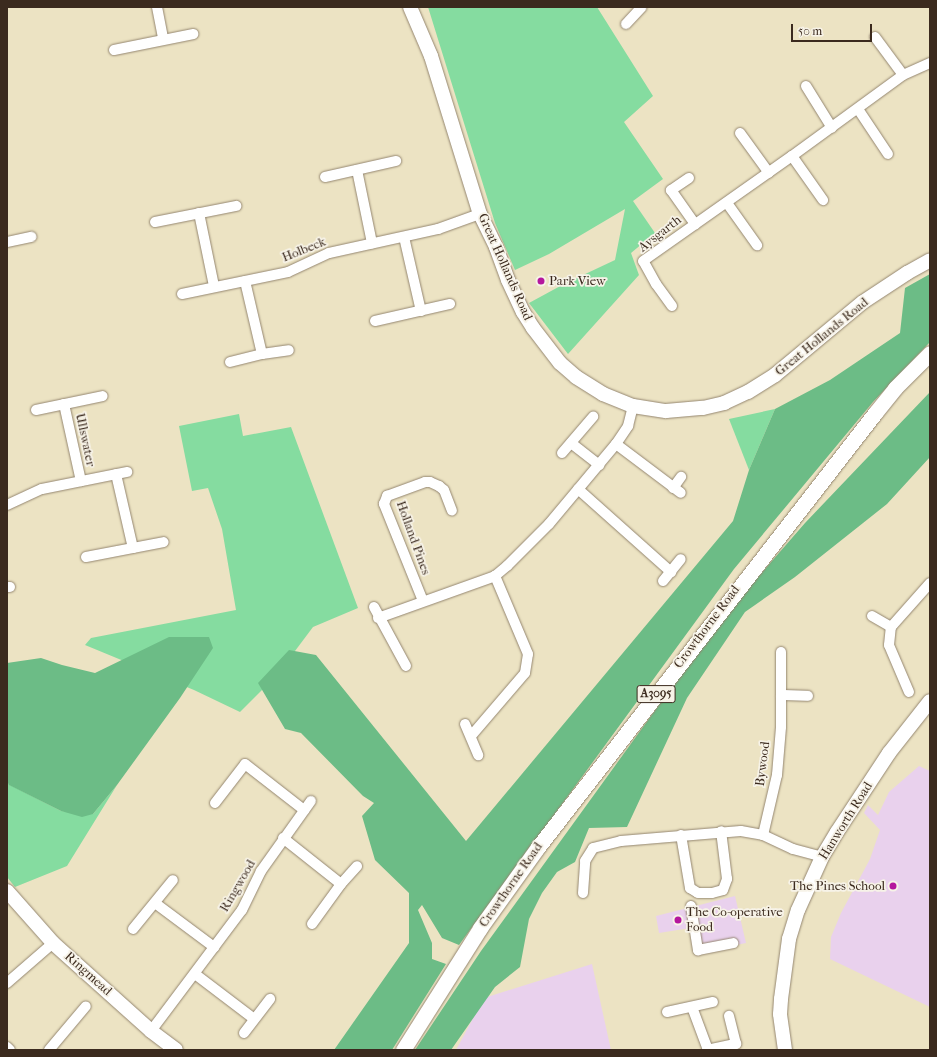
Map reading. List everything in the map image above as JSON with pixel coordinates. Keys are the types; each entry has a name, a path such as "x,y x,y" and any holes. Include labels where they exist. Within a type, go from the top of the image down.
{"main road":[{"name":"Crowthorne Road","path":"403,1050 484,922 538,847 726,602 875,413 895,388 930,353"}],"street":[{"path":"157,7 163,38"},
{"name":"Great Hollands Road","path":"410,7 431,56 480,214 496,247 508,280 523,312 551,354 576,377 603,394 632,406 666,411 702,408 724,403 748,392 775,375 863,302 907,272 930,260"},
{"path":"626,24 642,7"},
{"path":"114,50 163,38 193,34"},
{"path":"875,37 903,75"},
{"name":"Aysgarth","path":"672,306 656,284 643,261 832,128 903,75 930,63"},
{"path":"806,86 832,128"},
{"path":"858,109 888,154"},
{"path":"740,133 768,173"},
{"path":"792,156 823,200"},
{"path":"325,177 396,161"},
{"path":"357,170 372,243"},
{"name":"Aysgarth","path":"689,178 671,190 695,224"},
{"path":"727,202 757,244"},
{"path":"155,222 236,206"},
{"path":"199,213 214,286"},
{"name":"Holbeck","path":"182,294 214,286 288,272 329,253 438,229 480,214"},
{"path":"404,236 420,311"},
{"path":"7,242 31,237"},
{"path":"245,281 262,354"},
{"path":"375,321 450,304"},
{"path":"230,362 262,354 289,350"},
{"name":"Ullswater","path":"36,410 102,396"},
{"name":"Ullswater","path":"64,404 81,481"},
{"path":"378,618 495,576 549,524 600,465 628,426 632,406"},
{"path":"562,453 593,417"},
{"path":"570,443 600,465"},
{"path":"616,444 677,491 682,477"},
{"name":"Ullswater","path":"7,504 42,490 127,472"},
{"path":"116,474 133,548"},
{"name":"Holland Pines","path":"423,601 384,504 387,496 425,482 430,482 444,490 452,511"},
{"path":"578,490 671,572"},
{"path":"86,557 164,542"},
{"path":"663,581 681,559"},
{"path":"471,736 525,673 528,654 495,576"},
{"path":"909,692 889,645 891,627 930,583"},
{"path":"374,607 378,618 406,666"},
{"path":"872,616 891,627"},
{"name":"Bywood","path":"763,835 777,775 781,652"},
{"path":"780,695 808,696"},
{"name":"Hanworth Road","path":"785,1050 780,1014 781,999 789,939 798,910 822,857 889,753 930,701"},
{"path":"465,724 478,755"},
{"path":"215,803 245,764 304,810"},
{"name":"Ringwood","path":"151,1030 195,974 242,910 260,870 311,801"},
{"path":"583,892 584,861 593,848 621,842 680,835 741,831 763,835 793,849 822,857"},
{"path":"680,835 690,888 698,893 712,893 723,890 727,879 721,832"},
{"path":"283,838 341,884"},
{"path":"312,924 341,884 357,866"},
{"path":"133,928 173,880"},
{"name":"Ringmead","path":"7,891 53,943 151,1030 176,1050"},
{"path":"154,903 214,947"},
{"path":"692,906 698,950 734,943"},
{"path":"7,983 53,943"},
{"path":"195,974 254,1020"},
{"path":"244,1033 270,998"},
{"path":"667,1012 713,1002"},
{"path":"49,1050 86,1006"},
{"path":"692,1007 708,1050 736,1044 730,1016"},
{"path":"7,1047 10,1050"}],"shaded area":[{"name":"The Pines School","path":"919,766 930,771 930,1007 830,959 831,937 841,913 870,859 880,830 864,813 868,805 878,815 889,792"},
{"path":"735,896 746,943 696,953 690,928 659,933 656,916"},
{"path":"592,964 611,1050 456,1050 484,998"}],"green space":[{"path":"428,7 597,7 653,96 624,122 663,179 633,201 655,233 631,253 639,275 568,354 529,303 564,284 615,260 625,209 549,254 515,270 495,223"},
{"path":"930,274 930,342 873,402 734,569 459,945 442,938 422,905 418,910 432,943 432,959 446,964 392,1050 334,1050 409,943 409,893 375,860 362,816 374,803 363,796 301,733 285,729 258,683 289,650 316,655 466,841 733,521 749,470 775,409 830,380 900,333 905,288"},
{"path":"930,392 930,457 887,504 795,577 745,612 687,698 627,827 589,828 575,862 557,872 542,893 529,919 520,967 495,987 451,1050 415,1050 481,951 719,622 805,523"},
{"path":"775,409 749,470 729,419"},
{"path":"239,414 243,436 291,427 358,608 313,627 277,675 240,712 194,690 85,645 91,638 236,610 222,529 208,488 192,491 179,426"},
{"path":"169,637 209,637 213,648 180,698 117,785 93,814 82,817 61,811 9,785 7,781 7,663 41,658 95,673"},
{"path":"7,781 10,785 61,811 93,814 117,785 67,866 15,887 7,877"}],"place":[{"name":"Park View","path":"541,281"},
{"name":"The Pines School","path":"893,886"},
{"name":"The Co-operative Food","path":"678,920"}]}
